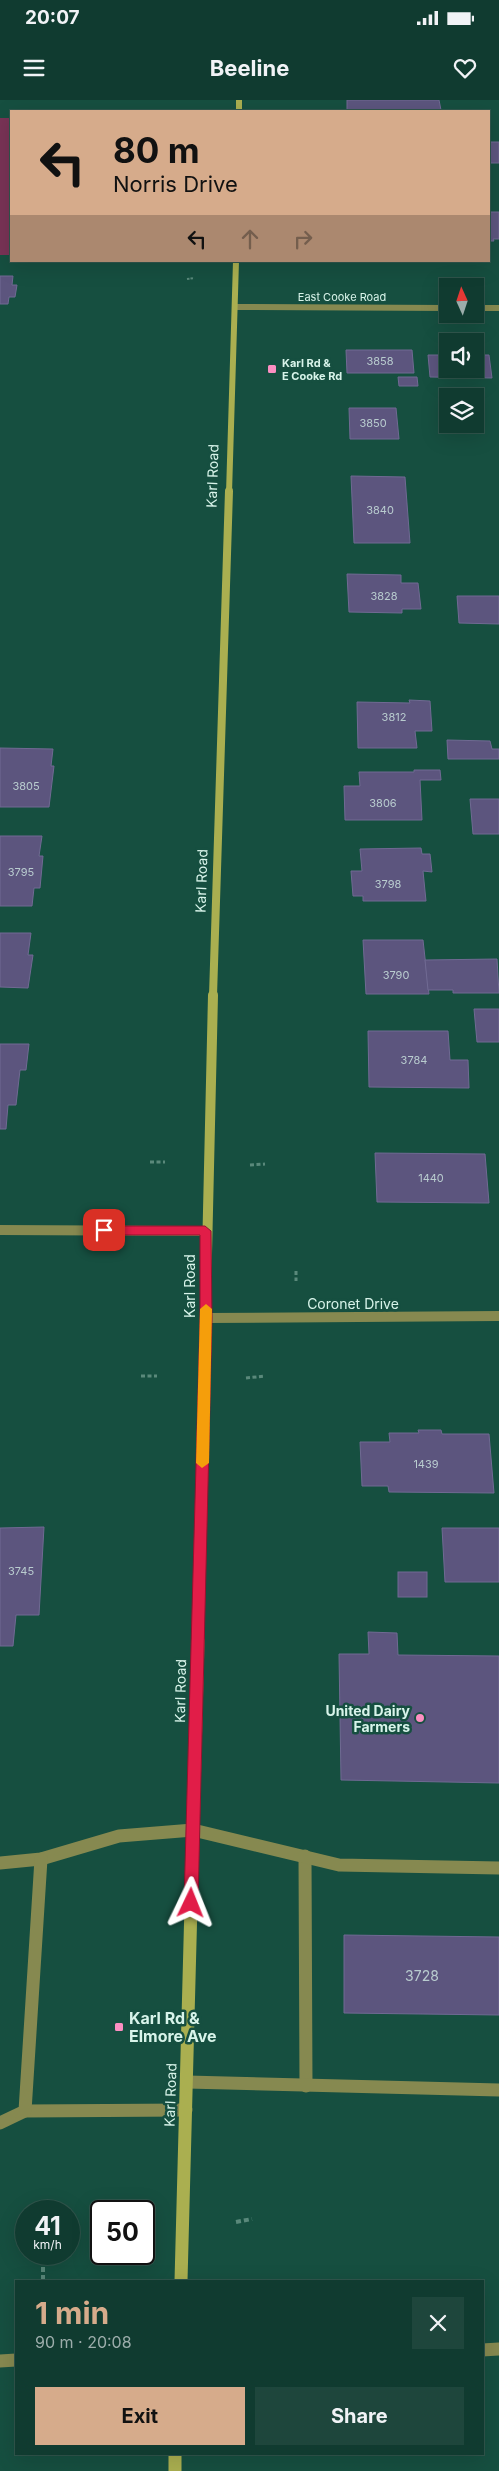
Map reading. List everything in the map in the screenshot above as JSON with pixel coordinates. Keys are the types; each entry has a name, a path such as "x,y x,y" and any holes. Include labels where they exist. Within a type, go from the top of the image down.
{"main road":[{"name":"Karl Road","path":"181,2280 206,1318 205,1231 236,262"},
{"path":"175,2455 175,2471"}],"street":[{"name":"East Cooke Road","path":"236,307 439,308"},
{"path":"484,308 499,308"},
{"path":"0,1230 205,1231"},
{"name":"Coronet Drive","path":"206,1318 499,1316"},
{"path":"0,1863 41,1859 119,1836 193,1830 339,1865 499,1868"},
{"path":"305,1856 306,2086"},
{"path":"25,2111 41,1859"},
{"path":"187,2082 499,2090"},
{"path":"0,2124 25,2111 186,2110"},
{"path":"484,2350 499,2350"},
{"path":"0,2361 15,2360"}],"path":[{"path":"187,279 194,278"},
{"path":"150,1162 165,1162"},
{"path":"250,1165 265,1164"},
{"path":"296,1271 296,1281"},
{"path":"141,1376 158,1376"},
{"path":"246,1378 265,1376"},
{"path":"236,2222 252,2220"},
{"path":"43,2267 43,2280"}],"shaded area":[{"path":"0,118 10,118 10,255 0,255"}],"building":[{"path":"347,100 439,100 441,110 347,110"},
{"path":"490,142 499,142 499,163 490,163"},
{"path":"490,212 499,212 499,239 493,239 494,241 490,241"},
{"path":"0,276 13,276 12,285 17,285 15,297 9,297 8,304 0,304"},
{"path":"346,350 412,350 414,373 347,373"},
{"path":"428,355 439,355 439,377 430,377"},
{"path":"484,355 489,355 492,378 484,378"},
{"path":"398,377 417,377 418,386 399,386"},
{"path":"349,408 396,408 399,439 350,439"},
{"path":"351,476 405,477 410,543 354,543"},
{"path":"347,574 401,575 401,583 418,583 421,609 402,609 402,613 349,612"},
{"path":"457,596 499,596 499,624 459,623"},
{"path":"409,700 430,701 432,731 415,731 417,748 358,748 357,702 410,703"},
{"path":"447,740 490,741 492,749 499,749 499,759 448,759"},
{"path":"0,748 53,749 51,766 54,766 49,807 0,807"},
{"path":"414,770 440,770 441,780 420,780 422,820 345,820 344,786 360,786 359,772 414,772"},
{"path":"470,799 499,799 499,834 473,834"},
{"path":"0,836 42,836 39,856 43,856 40,888 34,888 32,906 0,906"},
{"path":"421,848 422,854 430,854 432,872 423,871 426,901 363,901 363,896 353,896 351,871 362,871 360,849"},
{"path":"0,933 31,933 28,955 33,955 28,988 0,987"},
{"path":"363,940 423,940 429,994 366,994"},
{"path":"497,959 499,993 453,993 453,990 428,990 425,960"},
{"path":"474,1009 499,1009 499,1042 477,1042"},
{"path":"368,1031 448,1031 450,1060 468,1060 469,1088 369,1087"},
{"path":"0,1044 29,1044 26,1070 20,1070 16,1105 8,1105 6,1129 0,1129"},
{"path":"375,1153 485,1154 489,1203 377,1202"},
{"path":"418,1430 441,1430 442,1434 489,1434 494,1493 389,1492 388,1486 362,1486 360,1442 390,1442 389,1433 419,1433"},
{"path":"44,1527 39,1615 16,1615 13,1646 0,1646 0,1528"},
{"path":"442,1528 499,1528 499,1582 445,1582"},
{"path":"398,1572 427,1572 427,1597 398,1597"},
{"name":"United Dairy Farmers","path":"368,1632 397,1633 398,1655 499,1656 499,1783 341,1780 339,1654 369,1654"},
{"path":"344,1935 499,1937 499,2015 344,2013"}],"slow traffic":[{"path":"202,1463 206,1309"}],"place":[{"name":"Karl Rd & E Cooke Rd","path":"272,369"},
{"name":"United Dairy Farmers","path":"420,1718"},
{"name":"Karl Rd & Elmore Ave","path":"119,2027"}],"route":[{"path":"104,1230 205,1231 206,1318 191,1903"}]}
